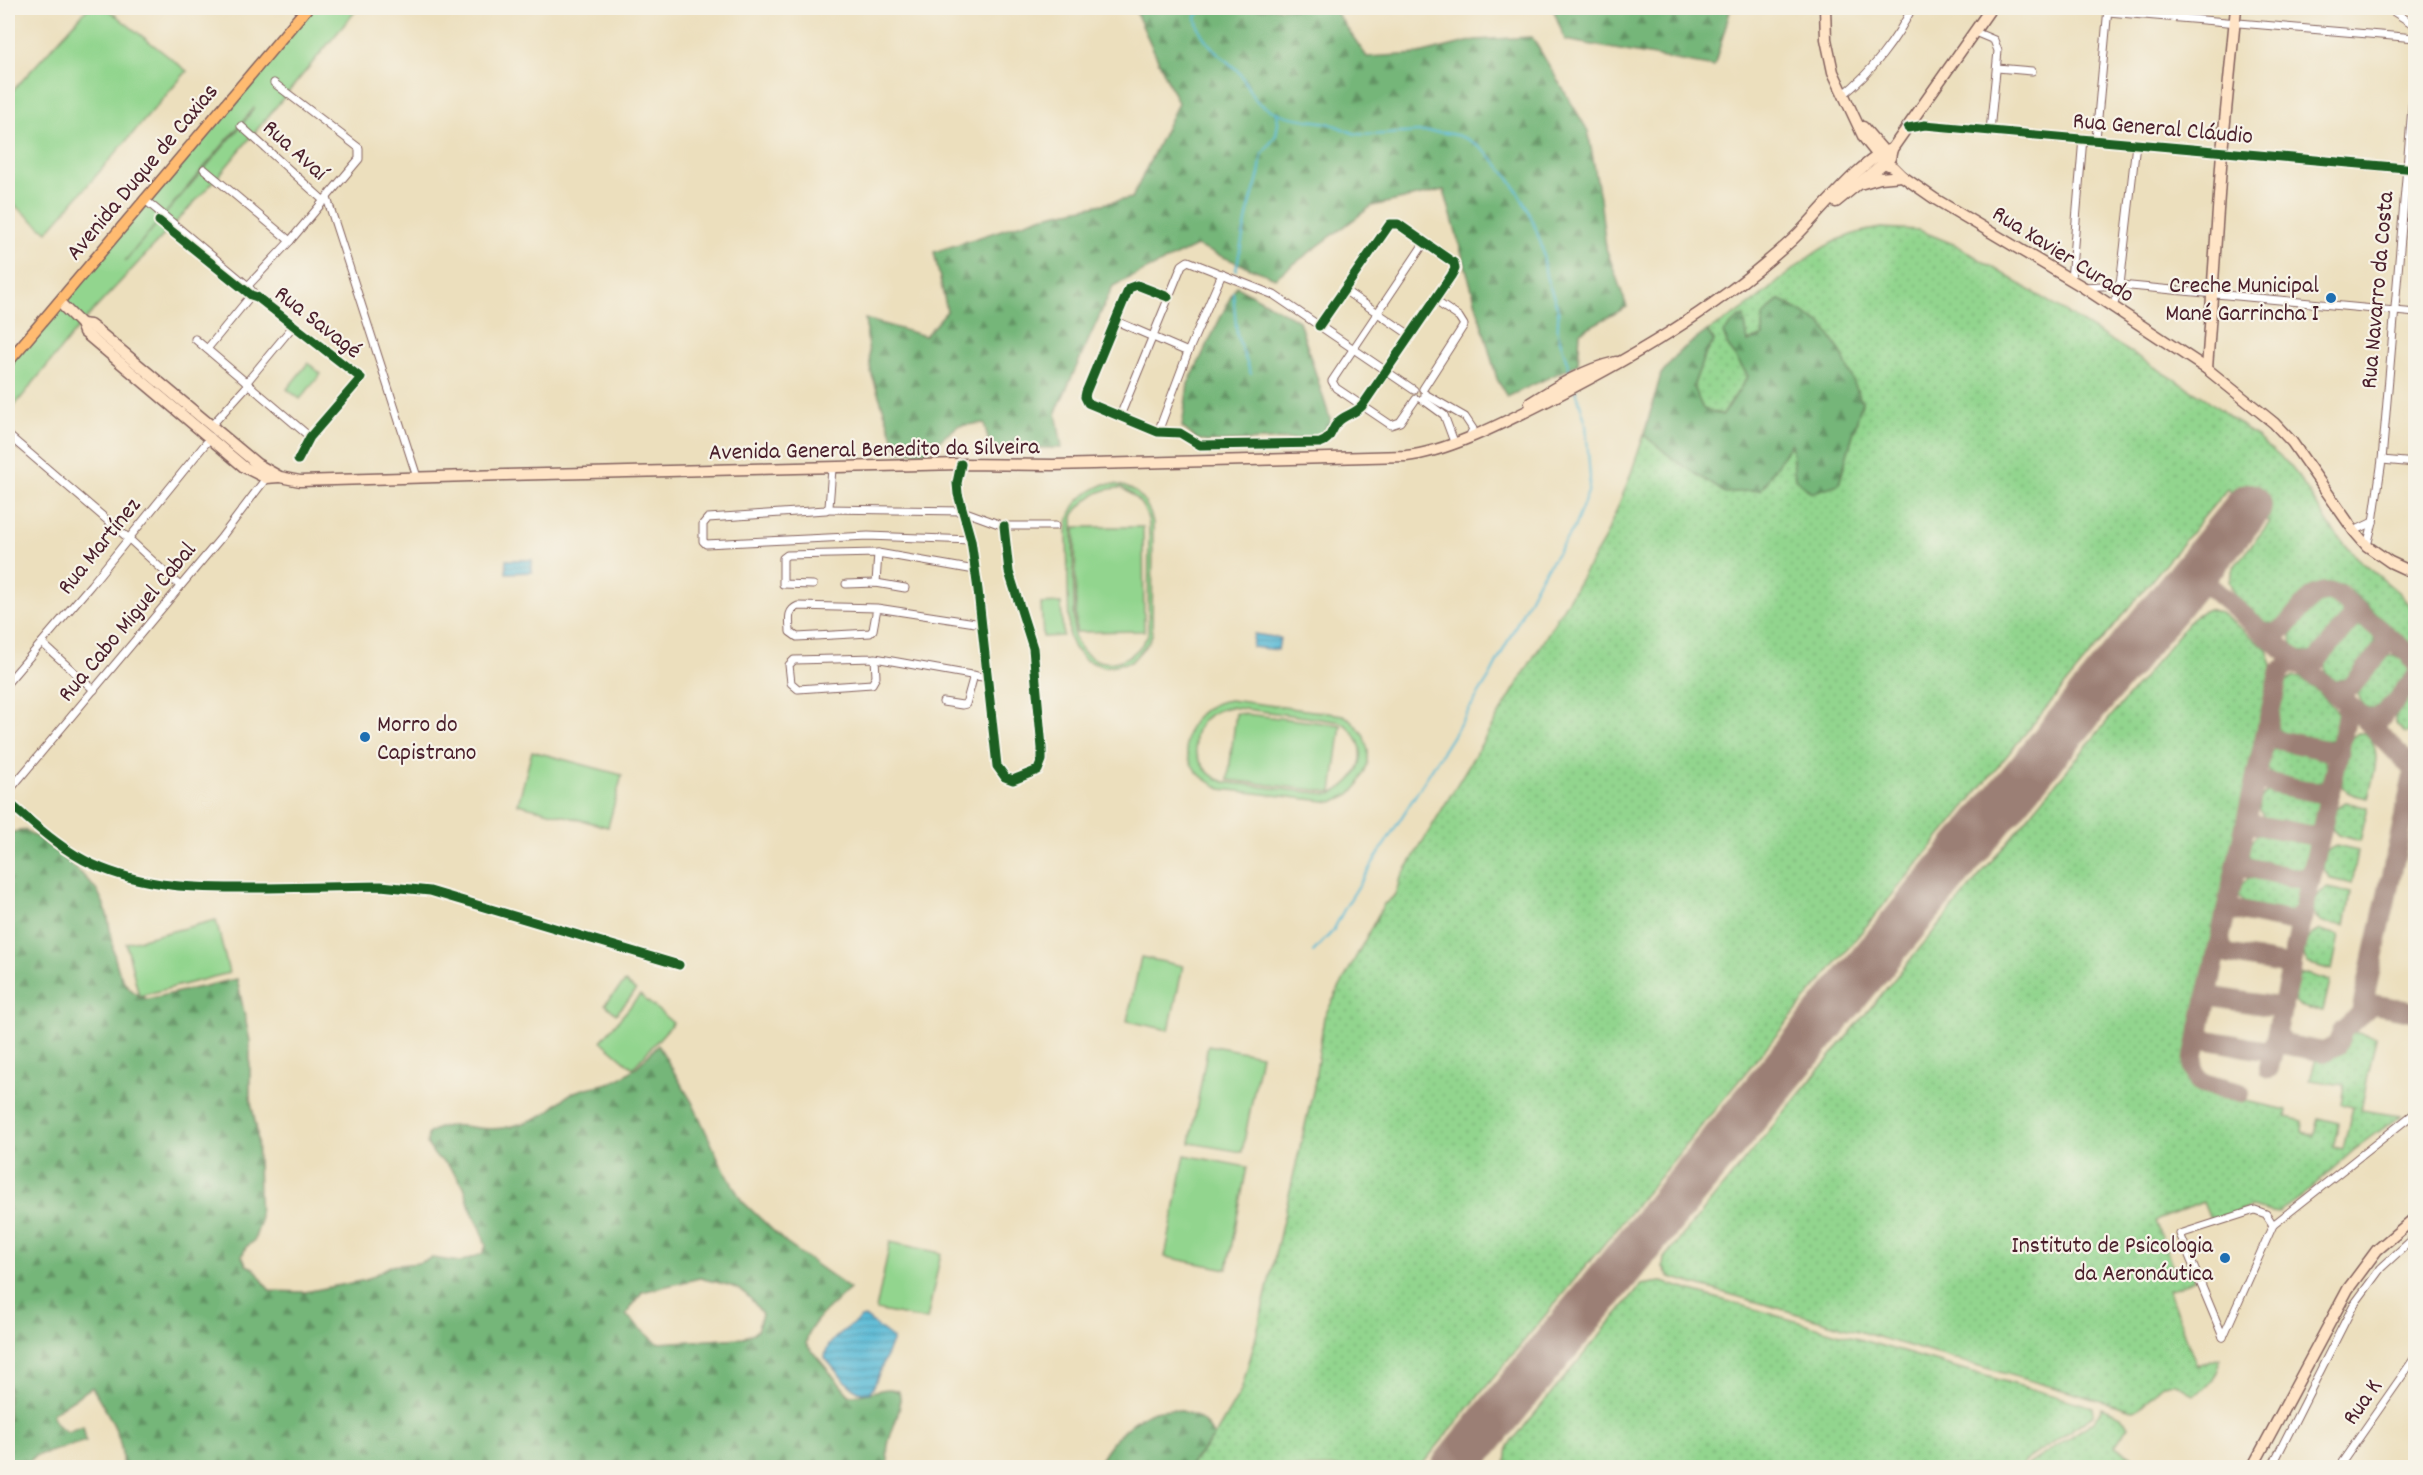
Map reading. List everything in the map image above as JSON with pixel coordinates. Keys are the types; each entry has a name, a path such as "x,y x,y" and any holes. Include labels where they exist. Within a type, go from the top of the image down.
{"main road":[{"name":"Avenida Duque de Caxias","path":"8,362 308,8"},
{"name":"Rua Xavier Curado","path":"1825,8 1824,25 1828,53 1843,95 1853,116 1902,176 1935,199 2083,287 2207,369 2274,423 2292,441 2354,531 2367,546 2390,562 2415,574"},
{"path":"1887,157 1975,32 1989,8"},
{"path":"2207,369 2222,152 2236,8"},
{"name":"Avenida General Benedito da Silveira","path":"1818,214 1857,185 1887,157"},
{"name":"Avenida General Benedito da Silveira","path":"276,477 312,481 961,464 1053,465 1371,458 1419,454 1464,437 1624,360 1650,345 1718,299 1792,241 1838,191 1887,157"},
{"path":"1857,185 1875,179 1902,176"},
{"path":"59,302 81,324 90,325 212,432 276,477"},
{"path":"2252,1467 2348,1289 2382,1245 2415,1217"}],"street":[{"path":"1843,95 1866,76 1912,8"},
{"path":"2388,8 2415,26"},
{"path":"2096,139 2108,10 2234,24 2415,38"},
{"path":"1975,32 1994,40 1997,44 1997,68 1990,131"},
{"name":"Rua Navarro da Costa","path":"2367,546 2382,460 2415,61"},
{"path":"1997,68 2032,71"},
{"path":"207,349 290,241 359,159 361,153 359,148 274,83"},
{"path":"1919,112 1920,119 1925,125"},
{"name":"Rua General Cláudio","path":"1908,128 1925,125 2415,169"},
{"name":"Rua Avaí","path":"241,126 326,200"},
{"path":"2071,280 2083,138"},
{"path":"2114,307 2120,285 2136,144"},
{"path":"204,169 290,241"},
{"name":"Rua Savagé","path":"144,199 162,218 214,262 361,378 310,437 298,460"},
{"path":"326,200 417,477"},
{"path":"1168,297 1137,285 1127,291 1085,397 1090,405 1158,432 1179,433 1194,443 1208,445 1320,443 1329,439 1340,420 1356,412 1362,406 1454,272 1455,266 1451,260 1398,224 1390,224 1319,326"},
{"path":"1425,242 1332,381 1335,388 1388,424 1394,426 1401,421 1422,395 1464,325 1459,317 1434,300"},
{"path":"1120,416 1182,265 1186,261 1193,261 1274,295 1414,390 1417,388 1464,437"},
{"path":"1158,432 1188,352 1222,274"},
{"path":"2083,287 2120,285 2415,313"},
{"path":"1344,290 1410,335"},
{"path":"1116,321 1188,352"},
{"name":"Rua Martínez","path":"8,682 128,538 294,325"},
{"path":"195,339 310,437"},
{"path":"1422,395 1466,417 1464,437"},
{"path":"8,435 180,586"},
{"path":"2382,460 2415,463"},
{"path":"961,464 957,483 971,540 998,766 1005,777 1013,780 1038,770 1042,760 1042,748 1033,648 1009,572 1004,526"},
{"path":"827,509 832,469"},
{"name":"Rua Cabo Miguel Cabal","path":"8,792 246,507 276,477"},
{"path":"971,540 868,536 706,544 703,541 703,524 708,518 827,509 963,511 1004,526 1055,526"},
{"path":"2354,531 2373,522"},
{"path":"813,585 783,584 783,558 787,555 878,553 975,570"},
{"path":"876,583 878,553"},
{"path":"846,584 876,583 906,588"},
{"path":"877,608 873,630 870,633 797,636 790,632 789,613 791,609 798,606 877,608 982,624"},
{"path":"42,643 94,690"},
{"path":"875,658 876,677 872,684 798,689 791,684 789,665 794,660 875,658 988,678"},
{"path":"943,702 966,704 974,675"},
{"path":"8,802 69,851 90,864 145,882 195,888 409,887 430,891 679,965"},
{"path":"2273,1226 2266,1214 2255,1210 2180,1234 2223,1337 2273,1226 2415,1112"},
{"path":"2271,1467 2353,1306 2381,1268 2415,1236"},
{"name":"Rua K","path":"2338,1467 2415,1356"}],"green space":[{"path":"88,8 106,8 187,71 47,232 8,200 8,96"},
{"path":"309,8 358,8 216,179 81,324 8,414 8,362","holes":["255,107 241,126 125,261"]},
{"path":"1134,8 1333,8 1367,57 1419,54 1475,40 1532,37 1588,131 1606,248 1627,307 1580,332 1578,364 1507,397 1497,379 1444,190 1372,206 1275,278 1196,246 1113,286 1056,412 1062,448 1020,448 992,454 984,423 958,426 925,452 898,452 871,372 865,319 925,336 947,311 934,252 1044,216 1132,198 1178,103"},
{"path":"1553,8 1731,8 1714,67 1565,40"},
{"path":"1881,228 1919,230 1958,246 2205,398 2253,434 2292,467 2332,529 2356,557 2398,592 2414,611 2415,648 2345,586 2329,583 2312,590 2288,618 2278,625 2264,622 2235,596 2229,581 2233,568 2270,522 2227,489 1420,1467 1188,1468 1214,1437 1241,1391 1255,1341 1314,1087 1324,1017 1384,904 1394,895 1399,881 1604,540 1644,435 1676,461 1791,442 1839,484 1862,402 1779,299 1764,316 1763,336 1748,342 1744,317 1728,346 1748,376 1723,415 1703,409 1693,387 1703,359 1714,341 1707,331 1743,309 1822,249 1858,233"},
{"path":"1236,286 1299,321 1331,422 1323,438 1207,442 1195,438 1182,427 1188,384"},
{"path":"1779,299 1822,324 1841,352 1862,402 1839,484 1811,493 1795,478 1791,443 1761,490 1725,493 1676,461 1644,435 1661,374 1679,352 1707,331 1714,341 1703,359 1693,387 1703,409 1723,415 1748,376 1728,346 1723,333 1739,317 1744,317 1748,342 1763,336 1763,316"},
{"path":"308,363 321,374 300,399 287,389"},
{"path":"1105,484 1115,484 1137,493 1147,505 1153,523 1152,635 1131,662 1104,667 1085,660 1074,648 1069,637 1068,521 1078,501","holes":["1114,488 1127,491 1143,507 1149,523 1148,634 1141,646 1122,660 1100,661 1090,657 1074,636 1073,516 1088,499 1100,492"]},
{"path":"1075,527 1143,527 1144,631 1076,632"},
{"path":"2324,598 2332,599 2338,604 2342,610 2342,619 2319,649 2310,653 2301,652 2292,642 2292,632 2303,615"},
{"path":"1061,603 1063,636 1043,637 1041,604"},
{"path":"2208,609 2221,613 2267,649 2274,671 2188,1062 2190,1077 2195,1084 2212,1092 2287,1110 2286,1117 2303,1121 2302,1132 2314,1135 2318,1118 2339,1123 2333,1147 2343,1149 2353,1107 2341,1104 2344,1085 2310,1080 2316,1059 2334,1054 2342,1048 2349,1031 2376,1037 2361,1110 2400,1116 2354,1150 2302,1196 2277,1213 2251,1207 2211,1222 2203,1202 2155,1221 2173,1268 2188,1263 2194,1280 2168,1290 2197,1366 2220,1358 2218,1370 2212,1381 2193,1395 2178,1384 2164,1384 2144,1404 2132,1410 1670,1277 1663,1268 1664,1258 2194,616"},
{"path":"2359,626 2372,631 2374,645 2372,651 2349,679 2334,680 2326,671 2326,659 2351,630"},
{"path":"2394,655 2407,661 2410,671 2406,681 2377,708 2363,706 2358,694 2359,688 2384,657"},
{"path":"2295,677 2302,678 2332,705 2340,721 2339,730 2334,739 2321,741 2294,737 2286,734 2277,726 2276,712 2280,694 2286,682"},
{"path":"2415,690 2415,731 2405,733 2396,724 2396,713"},
{"path":"1230,700 1343,715 1352,721 1363,734 1368,750 1368,763 1358,786 1350,794 1333,802 1221,789 1201,776 1192,765 1187,753 1186,741 1189,729 1196,719 1216,704","holes":["1230,707 1341,722 1358,740 1361,761 1351,780 1331,794 1225,782 1217,779 1205,768 1200,762 1195,746 1197,730 1206,717"]},
{"path":"1236,713 1341,725 1332,792 1228,780"},
{"path":"2358,733 2366,733 2375,748 2376,764 2368,798 2347,792 2340,781 2350,739"},
{"path":"2280,747 2323,757 2328,768 2324,781 2312,785 2275,777 2268,769 2267,760 2271,752"},
{"path":"532,751 622,775 608,827 518,804"},
{"path":"2273,788 2317,796 2322,809 2319,824 2310,828 2264,818 2259,804 2260,800"},
{"path":"2346,802 2368,808 2360,841 2338,835 2333,830 2331,820 2333,813"},
{"path":"26,830 45,843 88,880 101,898 106,911 118,969 124,982 133,992 147,999 237,979 250,1041 250,1097 257,1131 260,1223 254,1241 246,1247 242,1256 246,1265 254,1268 270,1291 305,1292 366,1280 390,1266 418,1263 432,1258 460,1262 482,1254 486,1246 481,1229 470,1208 464,1186 448,1165 435,1156 427,1144 428,1134 446,1126 493,1129 513,1126 534,1119 547,1113 572,1093 612,1082 626,1075 658,1045 692,1102 721,1164 742,1201 786,1243 850,1289 816,1321 806,1344 849,1395 862,1395 888,1389 899,1392 899,1410 888,1447 890,1467 122,1467 118,1435 92,1387 52,1413 56,1424 67,1432 83,1426 86,1441 35,1456 24,1467 8,1467 8,833","holes":["700,1278 742,1291 762,1314 757,1331 743,1338 657,1343 626,1315 642,1292"]},
{"path":"2265,830 2308,840 2313,850 2313,859 2298,872 2256,862 2248,854 2248,850 2256,836"},
{"path":"2336,846 2358,851 2352,884 2331,879 2323,868 2325,854"},
{"path":"2254,875 2296,883 2304,891 2305,900 2300,910 2290,914 2248,907 2239,897 2240,889 2244,881"},
{"path":"2328,888 2351,893 2345,925 2323,922 2314,913 2316,898"},
{"path":"216,920 229,973 139,996 126,943"},
{"path":"2320,930 2339,935 2332,970 2307,963 2305,958 2304,948 2307,939"},
{"path":"1141,957 1183,966 1169,1030 1127,1021"},
{"path":"2307,974 2330,981 2323,1011 2301,1007 2294,1001 2297,978 2299,975"},
{"path":"625,982 636,991 616,1014 605,1004"},
{"path":"640,995 673,1023 633,1068 601,1041"},
{"path":"1208,1045 1261,1055 1242,1152 1190,1143"},
{"path":"1185,1155 1247,1167 1227,1269 1165,1257"},
{"path":"890,1242 941,1253 927,1320 876,1310"},
{"path":"1661,1282 2093,1407 2094,1413 2090,1418 2025,1461 2021,1467 1507,1467 1508,1446 1641,1285"},
{"path":"2101,1408 2122,1416 2128,1426 2115,1446 2148,1467 2027,1467 2093,1422"},
{"path":"1173,1409 1198,1417 1214,1437 1188,1467 1097,1467 1112,1443 1133,1423 1152,1412"}],"water":[{"path":"506,560 532,560 532,572 506,573"},
{"path":"1254,634 1280,638 1278,650 1252,647"},
{"path":"865,1317 893,1339 869,1393 856,1390 825,1358 833,1340"}],"waterway":[{"path":"1206,8 1196,16 1200,32 1210,46 1239,73 1255,99 1266,107 1283,115 1331,124 1357,134 1448,133 1474,143 1497,163 1523,201 1536,230 1542,248 1546,276 1558,310 1558,333 1572,376"},
{"path":"1236,270 1262,155 1276,135 1277,112"},
{"path":"1233,292 1237,336 1251,374"},
{"path":"1313,952 1333,931 1346,906 1490,676 1540,578 1574,528 1588,492 1590,478 1586,424 1576,390"}],"taxiway":[{"path":"2194,573 2364,718 2412,768 2413,776 2361,1013"},
{"path":"2267,635 2287,626 2308,600 2316,594 2326,592 2337,594 2409,654 2416,664"},
{"path":"2300,663 2312,663 2317,660 2348,623 2353,614 2349,604"},
{"path":"2331,689 2344,690 2352,686 2385,646 2385,637 2381,630"},
{"path":"2240,1093 2199,1082 2193,1069 2194,1055 2279,673 2290,665 2303,666"},
{"path":"2364,718 2373,720 2383,716 2416,677"},
{"path":"2269,1068 2347,715 2346,702"},
{"path":"2265,737 2339,753"},
{"path":"2255,780 2330,795"},
{"path":"2246,823 2320,837"},
{"path":"2239,855 2241,865 2296,878 2307,878 2313,870"},
{"path":"2225,918 2230,912 2239,911 2294,922 2303,913"},
{"path":"2220,939 2222,948 2228,954 2292,966"},
{"path":"2207,996 2283,1008"},
{"path":"2277,1033 2282,1044 2324,1052 2337,1045 2343,1030 2372,1004 2416,1012"},
{"path":"2198,1038 2273,1052"},
{"path":"1462,1459 1476,1468"}],"runway":[{"path":"1454,1468 2249,506"}],"cycle path":[{"path":"1908,128 1925,125 2416,169"},
{"path":"159,221 251,295 257,297 361,378 310,437 298,460"},
{"path":"1168,297 1137,285 1129,288 1086,392 1085,397 1088,403 1158,432 1180,433 1200,445 1320,443 1329,437 1340,420 1362,406 1451,276 1455,269 1454,263 1398,224 1390,224 1319,326"},
{"path":"961,464 957,483 958,494 971,540 997,766 1005,777 1013,780 1038,770 1042,760 1042,748 1033,648 1009,572 1004,526"},
{"path":"8,802 69,852 92,864 135,879 200,887 381,886 430,891 679,965"}],"place":[{"name":"Creche Municipal Mané Garrincha I","path":"2331,298"},
{"name":"Morro do Capistrano","path":"365,737"},
{"name":"Instituto de Psicologia da Aeronáutica","path":"2225,1258"}]}
